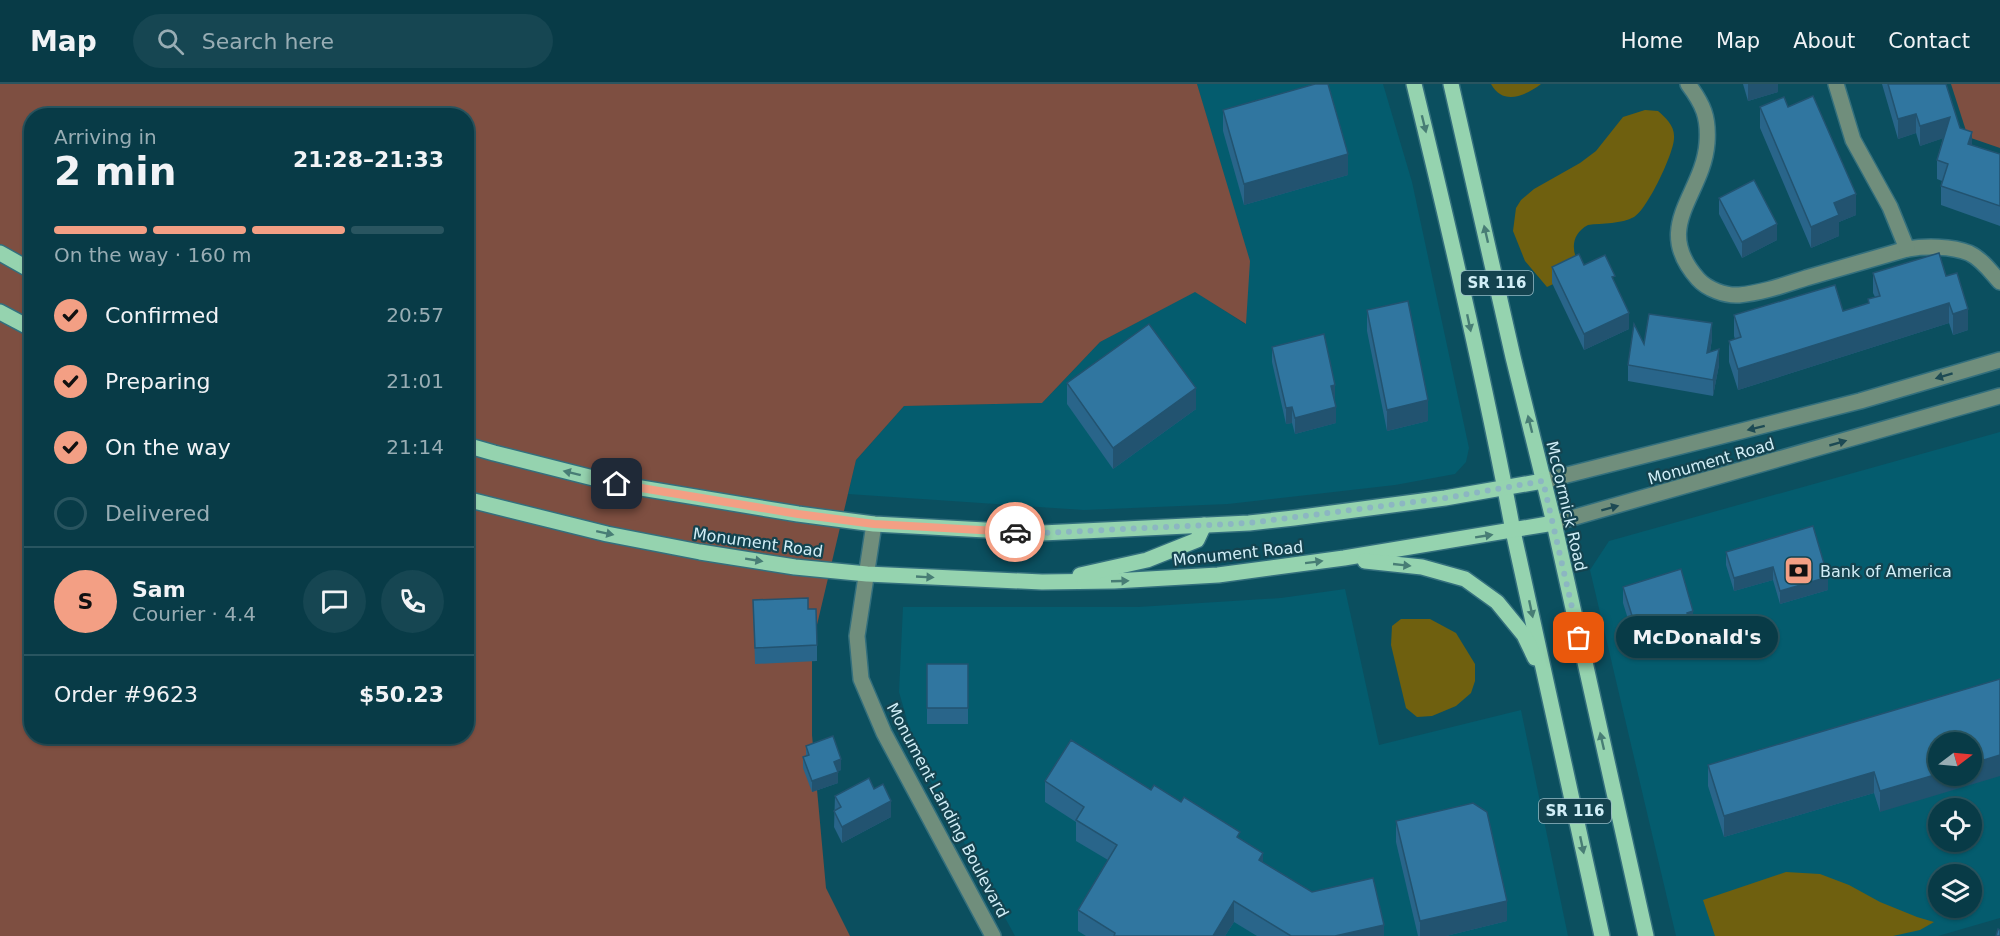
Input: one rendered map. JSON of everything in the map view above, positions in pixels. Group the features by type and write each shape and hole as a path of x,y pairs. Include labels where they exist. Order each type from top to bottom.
{"main road":[{"name":"SR 116","path":"1414,84 1440,190 1602,936"},
{"path":"1442,84 1453,91"},
{"name":"McCormick Road","path":"1453,91 1554,524 1646,936"},
{"path":"0,254 24,267"},
{"path":"0,312 24,325"},
{"name":"Monument Road","path":"474,447 617,484 798,514 874,524 1042,533 1294,518 1445,498 1543,481"},
{"name":"Monument Road","path":"474,501 607,534 699,552 795,567 867,574 1042,582 1114,581 1218,575 1344,558 1554,524"},
{"path":"1042,582 1147,560 1197,540 1204,525"},
{"path":"1344,558 1422,567 1465,579 1497,602 1524,635 1547,686"}],"street":[{"path":"1688,84 1707,114 1707,142 1700,172 1681,216 1678,228 1679,244 1683,259 1701,283 1721,294 1737,295 1768,290 1917,247 1953,249 1969,253 1988,268 2000,282"},
{"path":"1836,84 1853,140 1890,207 1907,249"},
{"name":"Monument Road","path":"1543,481 1860,401 2000,360"},
{"name":"Monument Road","path":"1554,524 2000,396"},
{"name":"Monument Landing Boulevard","path":"874,524 857,636 861,679 884,733 993,936"}],"shaded area":[{"path":"0,84 1197,84 1250,261 1246,324 1195,292 1100,342 1042,403 904,406 856,460 812,646 812,735 826,888 850,936 0,936"},
{"path":"1197,84 1383,84 1412,182 1469,448 1466,462 1455,474 1395,485 1228,504 1084,510 848,494 856,460 904,406 1042,403 1100,342 1195,291 1245,324 1222,172"},
{"path":"1491,84 1541,84 1521,95 1508,97 1496,91"},
{"path":"1951,84 2000,84 2000,148 1968,137"},
{"path":"1645,110 1658,111 1669,123 1674,134 1670,156 1646,204 1634,217 1629,219 1588,225 1582,229 1575,240 1574,252 1583,270 1547,287 1525,261 1513,231 1516,208 1521,200 1534,189 1580,163 1596,151 1623,117"},
{"path":"2000,432 2000,918 1938,936 1676,936 1590,570 1609,541"},
{"path":"1345,589 1379,745 1521,710 1568,936 1015,936 918,758 899,692 903,607 1138,607 1281,598"},
{"path":"1401,619 1430,619 1456,633 1475,664 1475,681 1471,693 1456,706 1432,716 1417,717 1406,708 1391,645 1392,626"},
{"path":"1786,872 1820,874 1849,885 1880,902 1934,922 1920,930 1893,936 1715,936 1703,900"}],"building":[{"path":"1315,84 1328,84 1348,154 1244,184 1223,110"},
{"path":"1888,84 1946,84 1960,128 1972,132 1968,144 2000,154 2000,206 1941,186 1948,164 1937,160 1950,117 1920,126 1916,114 1898,119"},
{"path":"1813,96 1856,194 1834,203 1839,215 1811,227 1760,107 1784,97 1788,107"},
{"path":"1754,180 1777,224 1742,242 1719,198"},
{"path":"1939,253 1946,276 1957,273 1968,309 1953,314 1949,303 1738,369 1729,341 1741,337 1734,315 1835,285 1843,311 1869,303 1868,299 1880,296 1873,273"},
{"path":"1579,254 1584,265 1605,255 1615,276 1612,277 1629,313 1584,334 1552,267"},
{"path":"1408,301 1428,400 1387,410 1367,310"},
{"path":"1649,314 1712,323 1707,353 1719,349 1713,380 1628,365 1634,324 1644,344"},
{"path":"1149,324 1196,388 1113,448 1067,383"},
{"path":"1324,334 1335,385 1331,386 1336,407 1295,418 1292,407 1286,408 1272,347"},
{"path":"1813,526 1828,577 1780,591 1773,567 1734,578 1726,552"},
{"path":"1681,569 1693,611 1687,613 1689,619 1651,630 1646,617 1633,619 1623,587"},
{"path":"808,598 808,609 816,609 817,645 755,648 753,600"},
{"path":"927,664 968,664 968,708 927,708"},
{"path":"2000,679 2000,755 1982,761 1982,732 1928,732 1928,777 1880,791 1874,772 1724,816 1708,765"},
{"path":"833,736 841,759 834,762 838,772 812,781 803,757 809,755 806,746"},
{"path":"1071,740 1151,790 1154,785 1181,802 1184,797 1240,832 1237,837 1263,853 1259,860 1312,892 1373,878 1384,925 1335,936 1291,936 1234,901 1213,936 1114,936 1115,933 1078,910 1117,845 1076,820 1084,807 1045,781"},
{"path":"869,778 874,789 883,784 891,801 842,827 834,811 841,807 835,796"},
{"path":"1473,803 1487,812 1507,901 1420,921 1396,821"}],"way so far":[{"path":"1015,532 1042,533 1249,523 1445,498 1543,481 1579,638"}],"place":[{"name":"Bank of America","path":"1799,571"},
{"name":"McDonald's","path":"1579,638"}],"route":[{"path":"617,484 798,514 874,524 1015,532"}]}
